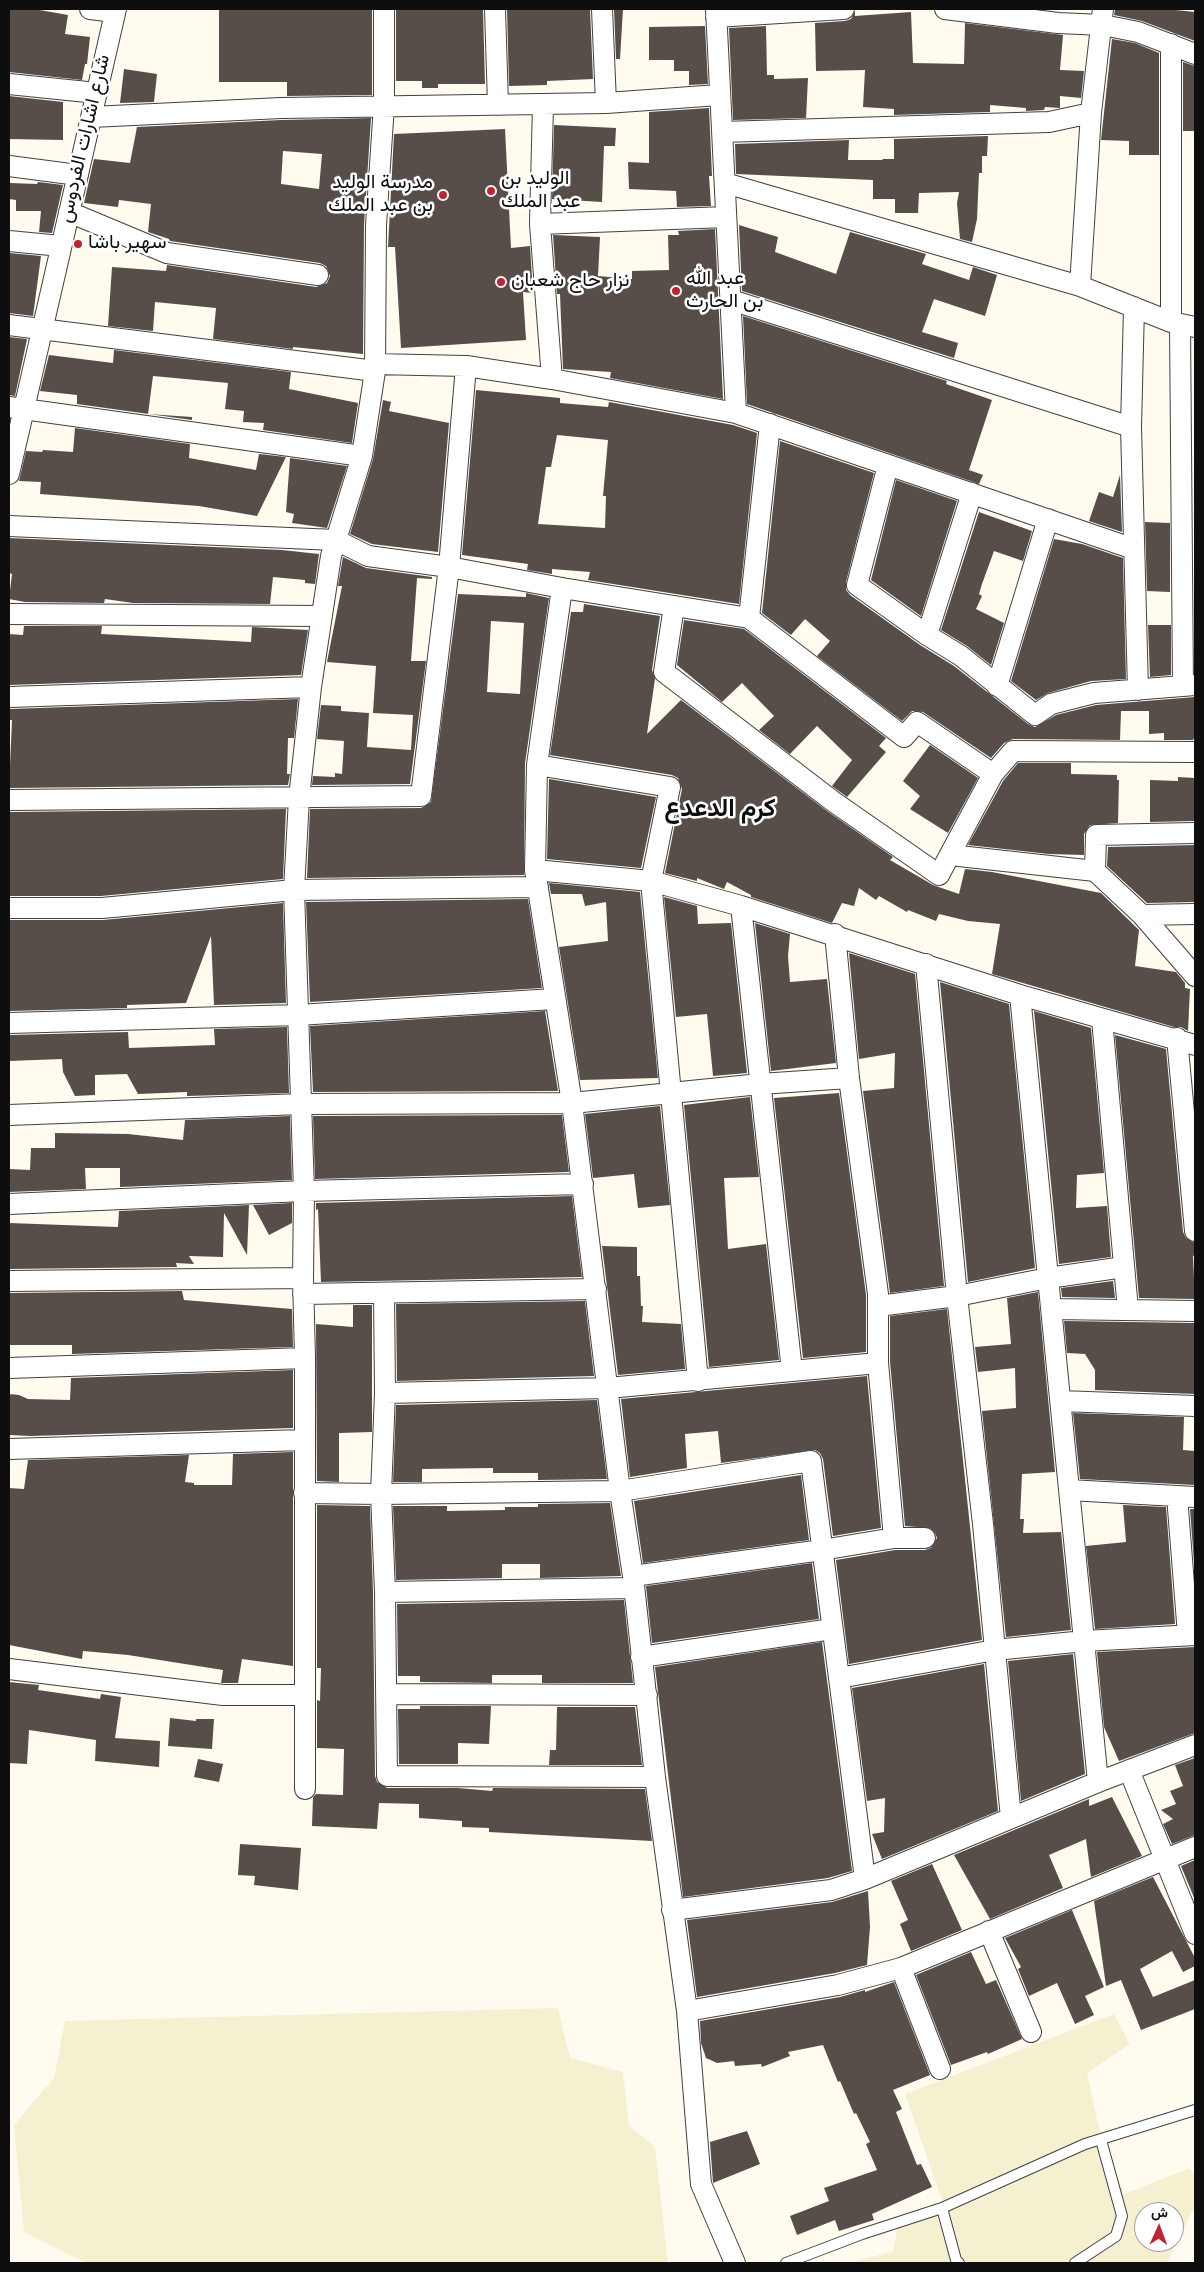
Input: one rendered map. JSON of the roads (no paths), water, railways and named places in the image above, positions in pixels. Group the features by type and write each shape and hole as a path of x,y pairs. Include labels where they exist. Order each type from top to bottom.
{"street":[{"path":"90,9 116,10"},
{"path":"306,1789 304,1191 294,890 299,798 311,687 331,556 362,456 375,367 376,225 384,106 384,9"},
{"path":"495,9 498,105"},
{"path":"602,9 606,103"},
{"path":"736,412 716,13 844,9"},
{"path":"945,9 1058,23 1103,17 1195,54"},
{"name":"شارع اشارات الفردوس","path":"9,474 16,408 43,328 116,10"},
{"path":"1080,286 1091,113 1103,17"},
{"path":"888,465 857,585 960,656 1035,715 1051,704 1094,693 1189,686 1182,324 1171,44"},
{"path":"9,84 97,93"},
{"path":"91,116 281,108 606,103 719,95"},
{"path":"543,105 540,224 552,379"},
{"path":"722,132 1049,122 1091,113"},
{"path":"9,166 78,175"},
{"path":"725,183 1080,286 1182,324"},
{"path":"69,212 168,254 318,275"},
{"path":"540,224 726,217"},
{"path":"9,241 62,246"},
{"path":"730,300 1131,427"},
{"path":"1134,307 1131,427 1138,690"},
{"path":"9,325 375,367 466,366 552,379 736,412 1134,549"},
{"path":"9,800 421,796 449,566 466,366"},
{"path":"16,408 362,456"},
{"path":"749,618 770,424"},
{"path":"927,635 972,493"},
{"path":"997,686 1048,519"},
{"path":"9,526 336,540 368,556 449,566 562,588 749,618 904,737 916,722 993,774"},
{"path":"562,588 537,765 537,879 583,1184 647,1695 654,1777 687,2011 701,2184 736,2263"},
{"path":"674,606 664,672 834,802 939,875 993,774 1014,751 1195,752"},
{"path":"9,614 322,616"},
{"path":"9,697 311,687"},
{"path":"537,765 670,787 651,881 698,1381"},
{"path":"1095,871 1096,835 1195,834"},
{"path":"950,855 1095,871 1142,915 1195,976"},
{"path":"9,908 102,908 294,890 537,879 651,881 835,934 1020,995 1177,1038 1195,1045"},
{"path":"741,906 792,1371"},
{"path":"1142,915 1195,914"},
{"path":"835,934 849,1078 878,1294 878,1363 894,1538"},
{"path":"926,964 957,1296 1011,1818"},
{"path":"1020,995 1098,1782"},
{"path":"9,1023 298,1016 554,999"},
{"path":"1102,1019 1128,1310"},
{"path":"1177,1038 1195,1222"},
{"path":"9,1114 302,1104 572,1103 671,1092 849,1078"},
{"path":"9,1204 304,1191 583,1184"},
{"path":"878,1306 957,1296 1048,1278 1124,1267"},
{"path":"9,1281 303,1286 384,1293 596,1289"},
{"path":"384,1293 385,1393 381,1494 385,1592 387,1776 654,1777"},
{"path":"1052,1308 1195,1310"},
{"path":"9,1368 305,1358"},
{"path":"385,1393 608,1388 878,1363"},
{"path":"1061,1401 1195,1406"},
{"path":"9,1449 304,1440"},
{"path":"304,1493 620,1491 811,1461 865,1880"},
{"path":"839,1678 995,1650 1084,1641 1192,1635 1186,1497 1069,1490"},
{"path":"385,1592 633,1582 894,1538 925,1538"},
{"path":"641,1657 832,1629"},
{"path":"9,1669 223,1695 305,1695"},
{"path":"387,1694 647,1695"},
{"path":"672,1910 831,1890 865,1880 1098,1782 1195,1745"},
{"path":"1129,1770 1195,1934"},
{"path":"687,2011 838,1986 902,1968 989,1930 1195,1847"},
{"path":"989,1930 1031,2032"},
{"path":"902,1968 940,2070"}],"lane":[{"path":"786,2263 862,2234 942,2208 1085,2144 1195,2110"},
{"path":"1075,2263 1116,2236 1122,2216 1100,2140"},
{"path":"942,2208 956,2260 959,2263"}],"place":[{"name":"الوليد بن عبد الملك","path":"491,191"},
{"name":"مدرسة الوليد بن عبد الملك","path":"443,195"},
{"name":"سهير باشا","path":"78,244"},
{"name":"نزار حاج شعبان","path":"501,282"},
{"name":"عبد الله بن الحارث","path":"676,291"}],"district":[{"name":"كرم الدعدع","path":"720,811"}]}
